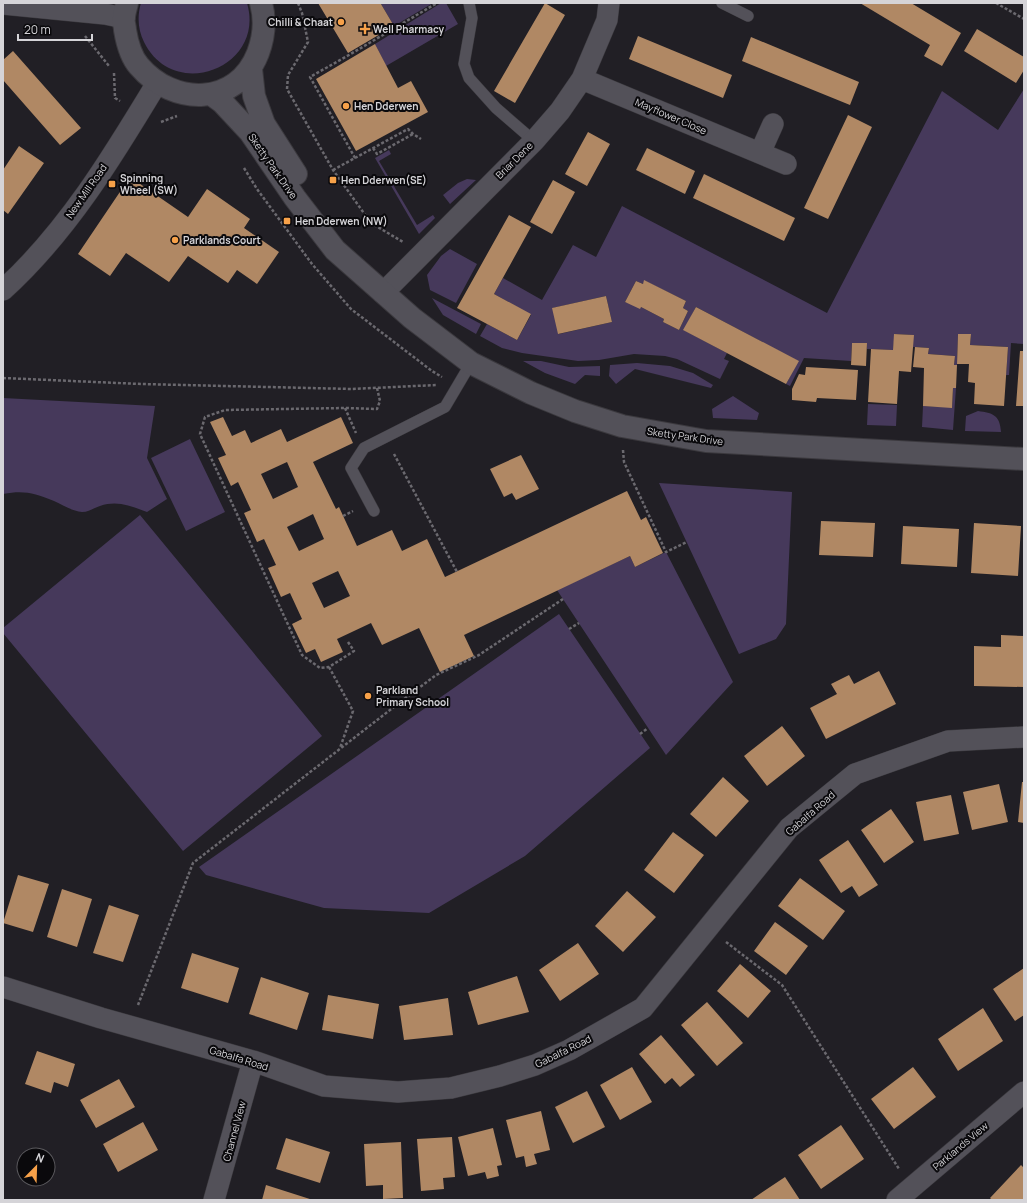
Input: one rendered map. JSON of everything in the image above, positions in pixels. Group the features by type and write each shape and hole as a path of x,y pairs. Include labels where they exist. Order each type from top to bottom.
{"street":[{"path":"3,4 105,14 125,10 127,43 138,66 157,83 174,91 192,95 211,94 229,88 240,80 250,69 261,44 264,28 261,3"},
{"name":"Briar Dene","path":"383,293 534,141 560,111 582,80 607,20 609,3"},
{"name":"Sketty Park Drive","path":"250,69 254,96 264,124 306,190 383,293"},
{"name":"Mayflower Close","path":"582,80 786,164"},
{"name":"New Mill Road","path":"3,290 22,273 70,215 120,143 157,83"},
{"name":"Sketty Park Drive","path":"211,94 222,102 250,132 295,198 336,250 412,318 471,362 531,393 575,412 622,426 706,441 1024,459"},
{"path":"760,153 772,124"},
{"name":"Gabalfa Road","path":"3,987 253,1062 324,1086 398,1092 450,1088 500,1076 535,1065 569,1050 643,1008 789,828 855,774 948,741 1024,737"},
{"name":"Channel View","path":"214,1200 253,1062"},
{"name":"Parklands View","path":"904,1194 1024,1092"}],"lane":[{"path":"469,3 472,18 464,64 469,78 496,108 534,141"},
{"path":"722,3 748,16"},
{"path":"374,511 351,468 364,448 445,407 471,362"}],"path":[{"path":"298,3 302,13 308,42 288,75 287,89 333,170 371,223 422,253"},
{"path":"355,158 310,77 437,3"},
{"path":"996,3 1024,19"},
{"path":"74,11 71,34 85,36 114,72 115,98 138,114 157,123 183,114"},
{"path":"333,170 408,129 421,139"},
{"path":"374,148 377,154 413,134"},
{"path":"241,164 257,190 312,264 351,309 432,371 443,377"},
{"path":"3,378 141,384 352,389 436,385"},
{"path":"348,642 354,651 329,667 320,668 302,655 200,434 205,417 225,410 345,408 377,409 380,401 378,388"},
{"path":"345,408 364,448"},
{"path":"622,426 624,462 666,552 687,542"},
{"path":"385,438 457,572"},
{"path":"130,1026 193,863 436,675 479,655 563,599"},
{"path":"569,629 579,623"},
{"path":"329,667 353,711 340,749"},
{"path":"640,734 648,728"},
{"path":"708,928 782,985 904,1194"}],"shaded area":[{"path":"141,3 247,3 249,26 243,45 231,60 214,69 195,73 175,71 158,60 144,42 140,33 139,23"},
{"path":"433,3 394,26 381,4"},
{"path":"441,3 446,3 458,24 386,66 375,44"},
{"path":"1024,89 1024,344 1011,343 1009,375 1006,375 1008,347 970,345 971,334 958,334 957,365 954,365 955,356 928,354 929,348 913,347 913,335 895,334 893,350 867,349 867,343 852,343 851,361 804,358 790,386 786,384 798,361 696,307 684,330 727,353 724,359 729,361 720,379 677,359 665,356 634,354 599,360 578,361 522,353 502,348 480,336 487,324 517,340 531,315 494,294 503,278 542,300 573,245 596,257 622,206 827,313 942,91 998,130","holes":["636,281 643,284 645,281 686,301 683,308 688,311 679,330 663,322 664,319 641,307 625,302","606,296 612,322 559,334 553,308"]},
{"path":"389,150 391,154 379,161 417,225 433,215 435,218 419,234 375,158"},
{"path":"467,179 476,180 450,204 443,195 458,183"},
{"path":"450,249 477,264 456,303 430,290 427,275 441,256"},
{"path":"432,298 481,324 476,334 443,315"},
{"path":"523,361 541,361 569,367 600,366 600,376 585,375 575,384 545,373"},
{"path":"637,363 670,366 693,373 713,385 711,388 635,369 616,384 609,376 610,365"},
{"path":"953,388 956,388 953,430 922,427 923,406 952,407"},
{"path":"733,396 759,413 757,420 713,418 712,409"},
{"path":"3,398 155,406 147,458 167,499 147,512 130,506 106,504 82,512 35,494 17,492 3,494"},
{"path":"868,404 897,405 896,426 867,425"},
{"path":"978,411 995,416 999,422 1001,432 965,431 966,416"},
{"path":"190,439 225,512 186,531 151,458"},
{"path":"659,483 792,492 786,624 776,639 739,654"},
{"path":"140,515 322,736 183,851 3,633 3,628"},
{"path":"666,552 733,682 666,755 557,590 630,556 635,567"},
{"path":"559,614 650,748 525,856 429,913 324,908 206,875 199,867"}],"building":[{"path":"318,3 384,3 381,4 394,26 348,53"},
{"path":"545,3 565,15 515,103 494,91"},
{"path":"860,3 911,3 961,33 942,66 924,56 930,45"},
{"path":"977,29 1024,57 1024,70 1016,83 964,51"},
{"path":"638,36 732,75 723,98 629,59"},
{"path":"751,37 859,82 850,105 742,61"},
{"path":"375,44 398,88 411,81 428,112 356,151 316,79"},
{"path":"13,51 81,128 60,145 3,80 3,60"},
{"path":"848,115 872,127 828,219 804,208"},
{"path":"588,132 610,144 587,186 565,174"},
{"path":"19,146 44,163 8,214 3,210 3,170"},
{"path":"647,148 695,171 685,194 636,170"},
{"path":"704,174 795,218 784,241 693,198"},
{"name":"Parklands Court","path":"130,177 188,217 207,189 250,219 244,228 279,252 257,284 237,270 228,283 188,256 169,282 126,253 110,276 78,254"},
{"path":"553,180 575,192 552,234 530,222"},
{"path":"509,215 531,227 494,294 531,314 517,340 457,308"},
{"path":"644,280 686,301 683,308 688,311 679,330 663,322 664,319 641,307 640,309 625,302 636,281 643,284"},
{"path":"606,296 612,322 558,334 552,308"},
{"path":"696,307 799,361 786,384 683,330"},
{"path":"894,334 914,335 911,372 899,371 897,404 868,402 871,349 893,350"},
{"path":"958,334 971,334 970,345 1008,347 1004,406 974,404 975,383 968,382 969,364 957,364"},
{"path":"852,343 867,343 866,366 851,365"},
{"path":"915,347 929,348 928,354 955,356 954,365 957,365 956,388 953,388 952,408 923,406 924,368 913,367"},
{"path":"1020,351 1024,351 1024,406 1016,406"},
{"path":"806,367 858,370 856,400 817,398 816,402 792,400 792,389 799,374 805,375"},
{"path":"223,417 232,436 245,430 251,443 281,429 287,442 341,417 353,443 313,462 336,509 339,507 357,546 392,530 402,551 427,539 445,577 627,491 641,520 646,517 663,553 635,567 630,556 464,635 474,656 440,672 419,628 382,645 371,623 337,639 343,652 321,662 315,649 306,653 292,624 302,619 290,593 281,597 268,568 276,565 264,539 257,542 244,513 251,510 238,482 231,486 218,458 226,455 210,422","holes":["287,462 298,487 273,499 261,474","313,514 324,539 299,551 287,527","338,571 350,596 324,608 312,583"]},
{"path":"521,455 539,489 516,500 512,493 504,497 490,469"},
{"path":"821,521 875,523 873,557 819,555"},
{"path":"974,523 1021,526 1018,576 971,573"},
{"path":"903,526 959,529 957,567 901,564"},
{"path":"1001,635 1024,636 1024,687 974,686 974,646 1001,647"},
{"path":"879,671 896,704 826,739 810,708 837,694 831,684 849,675 854,684"},
{"path":"782,726 805,756 767,786 744,756"},
{"path":"723,777 749,801 716,837 690,814"},
{"path":"1022,782 1024,782 1024,823 1018,822"},
{"path":"999,784 1008,822 972,830 963,792"},
{"path":"951,795 959,834 924,841 916,802"},
{"path":"891,809 914,842 884,863 861,830"},
{"path":"673,832 704,855 674,893 644,870"},
{"path":"848,840 878,885 859,897 852,886 841,893 819,860"},
{"path":"18,875 49,884 33,932 3,923"},
{"path":"800,878 845,911 823,940 778,906"},
{"path":"62,889 92,899 77,947 47,937"},
{"path":"627,891 656,917 623,952 595,926"},
{"path":"109,905 139,915 123,962 93,953"},
{"path":"775,922 808,946 786,975 754,951"},
{"path":"578,943 599,974 560,1001 539,970"},
{"path":"192,953 239,968 228,1003 181,988"},
{"path":"740,964 771,991 748,1018 717,991"},
{"path":"1024,968 1024,1015 1015,1021 993,989"},
{"path":"517,976 529,1012 478,1025 468,992"},
{"path":"261,977 309,993 297,1030 249,1014"},
{"path":"328,995 379,1004 373,1039 322,1030"},
{"path":"448,998 453,1035 404,1040 399,1006"},
{"path":"707,1002 743,1043 717,1066 681,1025"},
{"path":"983,1008 1003,1041 958,1071 938,1039"},
{"path":"661,1035 695,1075 680,1087 672,1078 665,1084 639,1054"},
{"path":"37,1051 75,1064 68,1087 54,1082 51,1093 25,1084"},
{"path":"632,1067 652,1102 620,1120 600,1085"},
{"path":"913,1067 936,1097 894,1129 871,1099"},
{"path":"119,1079 135,1107 96,1128 80,1100"},
{"path":"587,1091 605,1127 573,1143 555,1107"},
{"path":"541,1111 550,1150 534,1154 537,1164 526,1167 524,1156 516,1158 506,1120"},
{"path":"143,1122 158,1150 118,1172 103,1144"},
{"path":"841,1125 864,1159 821,1189 798,1155"},
{"path":"493,1128 502,1165 497,1166 499,1176 487,1179 485,1172 468,1176 458,1137"},
{"path":"452,1137 455,1177 443,1178 444,1189 421,1191 417,1139"},
{"path":"286,1138 330,1152 320,1183 276,1169"},
{"path":"401,1142 403,1198 383,1199 383,1185 366,1186 364,1144"},
{"path":"1021,1165 1024,1168 1024,1200 992,1200 990,1198"},
{"path":"785,1177 800,1200 751,1200 764,1191"},
{"path":"266,1185 313,1200 262,1200"}],"place":[{"name":"Chilli & Chaat","path":"341,22"},
{"name":"Well Pharmacy","path":"365,29"},
{"name":"Hen Dderwen","path":"346,106"},
{"name":"Hen Dderwen(SE)","path":"333,180"},
{"name":"Spinning Wheel (SW)","path":"112,184"},
{"name":"Hen Dderwen (NW)","path":"287,221"},
{"name":"Parklands Court","path":"175,240"},
{"name":"Parkland Primary School","path":"368,696"}]}
